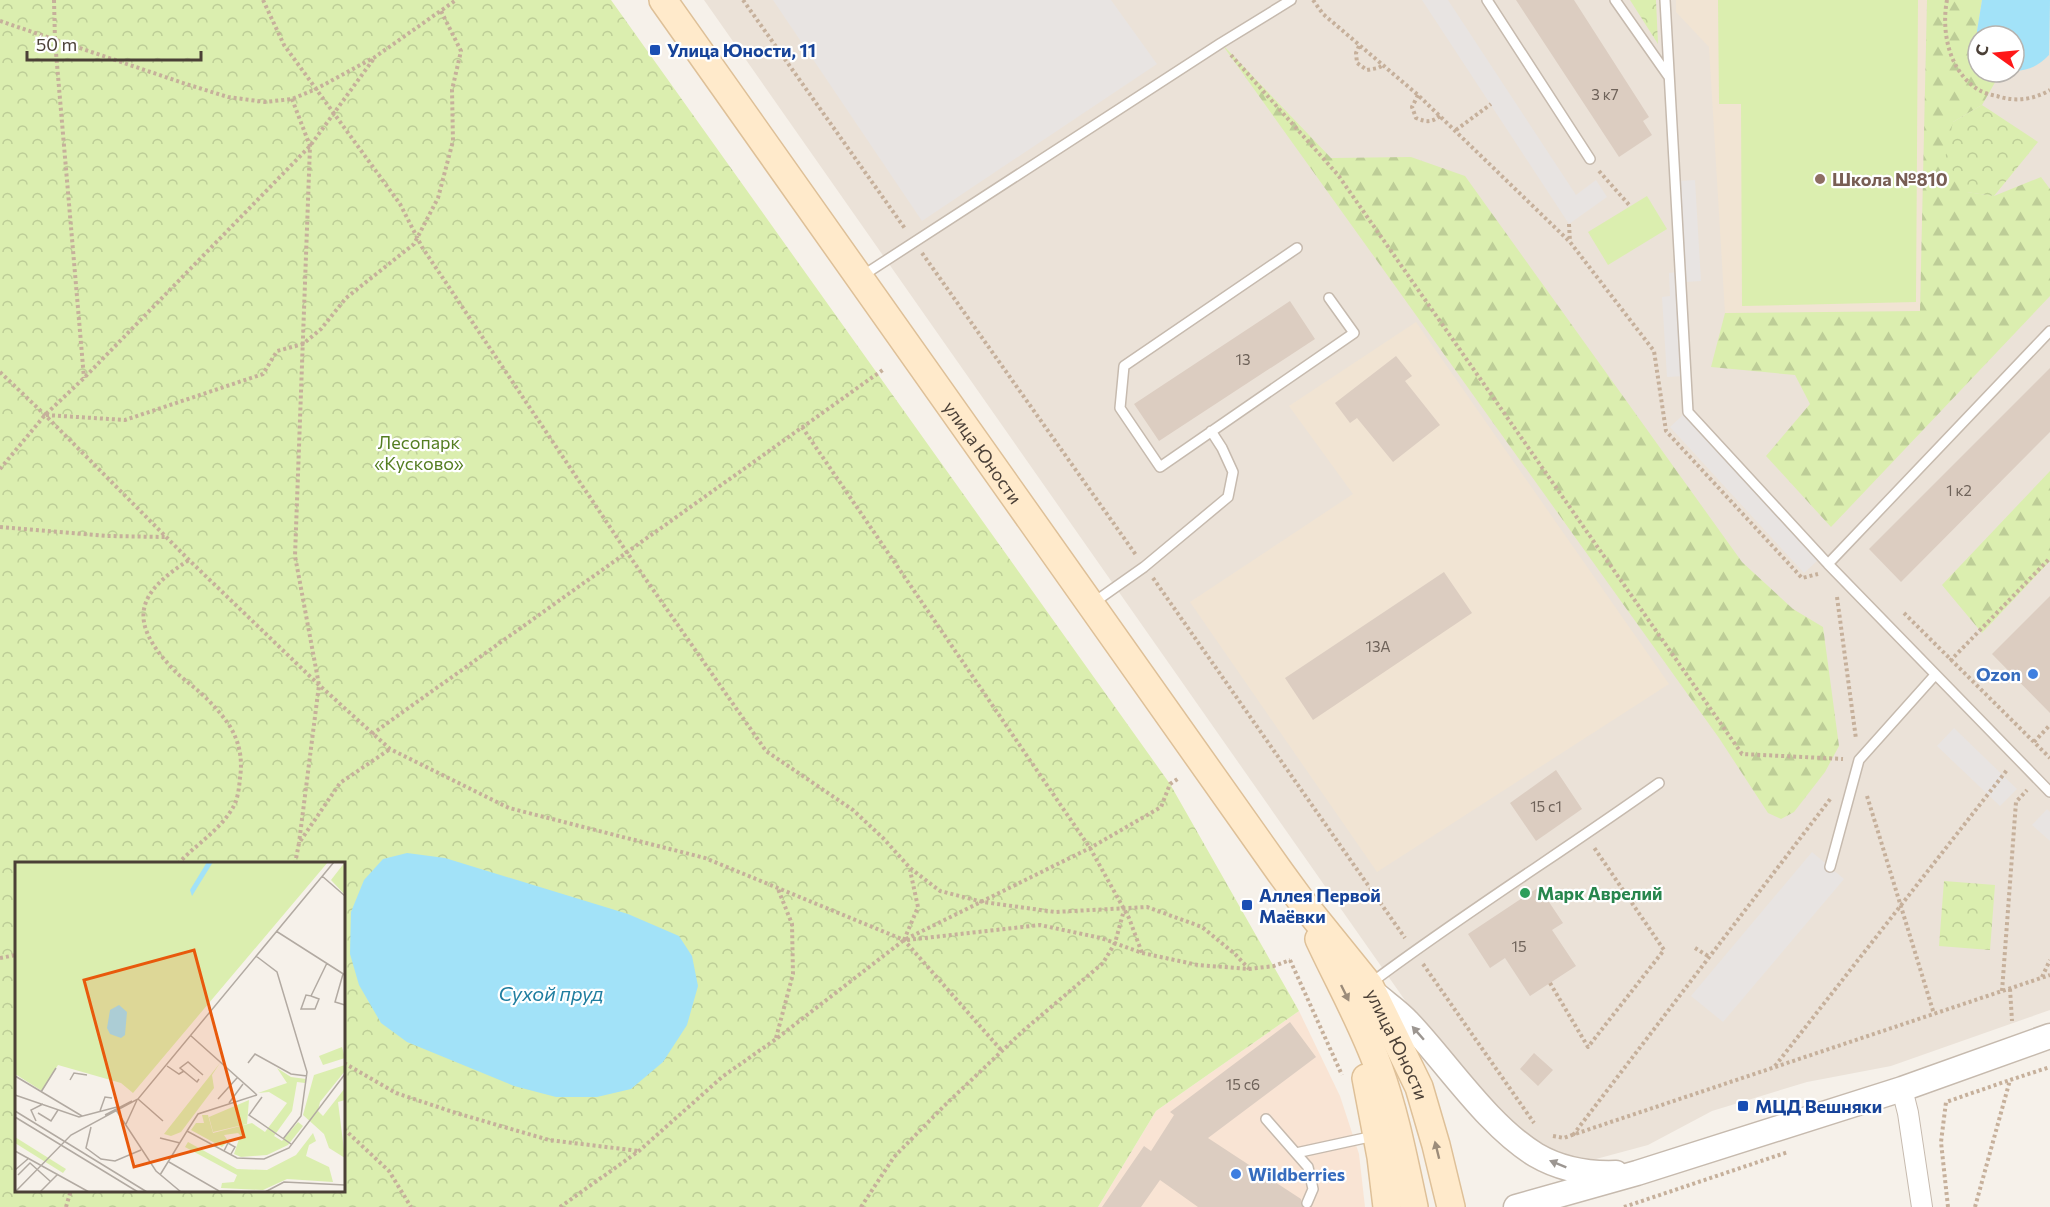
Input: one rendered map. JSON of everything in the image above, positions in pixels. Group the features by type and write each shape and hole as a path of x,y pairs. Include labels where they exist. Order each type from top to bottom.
{"main road":[{"name":"улица Юности","path":"663,0 1302,902 1371,988 1419,1087 1451,1207"},
{"name":"улица Юности","path":"1302,902 1363,1028 1379,1070 1397,1133 1414,1207"},
{"path":"1363,1028 1367,1086 1387,1207"}],"street":[{"path":"1371,988 1407,1020 1502,1128 1536,1155 1566,1168 1599,1174 1637,1173"},
{"path":"1516,1207 1552,1201 1902,1089 2050,1036"},
{"path":"1902,1089 1908,1113 1922,1207"}],"lane":[{"path":"860,278 914,241 1291,0"},
{"path":"1487,0 1590,159"},
{"path":"1615,0 1669,77"},
{"path":"1665,0 1688,412 1831,567 2050,792"},
{"path":"1297,248 1124,366 1120,408 1160,466 1354,333 1329,298"},
{"path":"1831,567 2050,331"},
{"path":"1092,605 1144,567 1228,497 1233,472 1211,431"},
{"path":"1830,867 1858,760 1935,675"},
{"path":"1371,988 1414,951 1585,836 1659,783"},
{"path":"1266,1119 1308,1167 1313,1189 1307,1203"},
{"path":"1296,1153 1377,1136"}],"path":[{"path":"54,0 55,41 84,378"},
{"path":"263,0 284,45 400,204 417,237 626,551 766,751 853,810 910,868 940,891 983,902 1055,912 1147,907 1202,927 1235,954 1249,969"},
{"path":"0,21 228,97 265,102 292,99 316,89 375,57 456,0"},
{"path":"743,0 1534,1124"},
{"path":"1313,0 1323,14 1456,130 1570,242 1654,351 1666,431 1802,578 1831,567 1858,760 1868,800 1934,1014"},
{"path":"1947,0 1944,18 1948,48 1963,77 1980,91 2010,100 2039,97 2050,90"},
{"path":"45,415 125,420 263,374 277,351 303,344 321,329 346,298 414,244 438,198 453,141 452,90 461,51 441,10"},
{"path":"1221,43 1338,175 1742,754 1858,760"},
{"path":"1359,46 1356,53 1357,63 1366,70 1384,65"},
{"path":"0,469 45,415 84,378 310,146 375,57"},
{"path":"1418,95 1413,107 1416,118 1427,122 1440,116"},
{"path":"292,99 310,146 295,556 319,685 295,862"},
{"path":"1456,130 1491,104"},
{"path":"1590,159 1630,206"},
{"path":"1569,224 1570,242"},
{"path":"372,734 884,369"},
{"path":"0,372 189,560 319,685 390,749 509,808 705,858 904,940 1002,1051"},
{"path":"802,427 1090,848 1124,910 1142,953"},
{"path":"0,457 9,459"},
{"path":"0,527 107,536 166,537"},
{"path":"1935,675 2050,558"},
{"path":"180,862 218,827 233,808 242,764 237,740 226,722 198,690 173,669 158,651 145,629 146,597 156,585 189,560"},
{"path":"1904,613 2050,758"},
{"path":"2034,742 2050,725"},
{"path":"299,843 340,783 390,749"},
{"path":"1774,1067 2016,758"},
{"path":"560,1207 639,1151 722,1077 776,1039 904,940 1090,848 1161,807 1170,784 1179,778"},
{"path":"2002,991 2016,802 2037,780"},
{"path":"1572,1135 1832,796"},
{"path":"1550,983 1588,1047 1664,950 1585,836"},
{"path":"904,940 918,907 910,868"},
{"path":"776,1039 793,974 792,924 777,888"},
{"path":"861,1207 894,1157 1002,1051 1103,963 1115,943 1124,910"},
{"path":"904,940 1040,925 1115,943 1142,953 1198,965 1249,969 1274,966 1290,960"},
{"path":"1695,948 1708,956"},
{"path":"0,958 15,956"},
{"path":"2042,978 2050,960"},
{"path":"1552,1136 1564,1138 2050,975"},
{"path":"2010,989 2012,1021"},
{"path":"345,1064 396,1093 466,1116 549,1140 639,1151"},
{"path":"1948,1207 1941,1142 1946,1102 2050,1067"},
{"path":"1975,1207 2010,1080"},
{"path":"345,1130 389,1172 411,1207"},
{"path":"1623,1207 1792,1151"},
{"path":"66,1207 71,1192"}],"shaded area":[{"path":"704,0 2050,0 2050,1010 1891,1066 1807,1082 1712,1111 1648,1145 1596,1159 1572,1159 1552,1152 1530,1139 1509,1121 1409,1006"},
{"path":"773,0 1111,0 1157,64 922,221"},
{"path":"1422,0 1448,0 1576,195 1596,180 1607,197 1569,224"},
{"name":"Школа №810","path":"1676,0 1927,0 1920,311 1725,313 1709,47 1676,12"},
{"path":"1695,180 1701,281 1685,282 1679,181"},
{"path":"1677,272 1684,376 1667,377 1662,297 1670,296 1669,273"},
{"path":"1416,322 1669,684 1377,872 1190,602 1353,494 1289,406"},
{"path":"1684,414 1818,560 1804,573 1670,427"},
{"path":"1954,728 2017,789 2000,806 1937,746"},
{"path":"2047,809 2050,812 2050,841 2032,825"},
{"path":"1812,852 1844,879 1723,1022 1691,996"},
{"path":"1299,1011 1340,1096 1359,1154 1365,1207 1098,1207 1156,1111"}],"green space":[{"name":"Лесопарк «Кусково»","path":"0,0 611,0 1170,784 1299,1011 1156,1111 1098,1207 0,1207"},
{"path":"1630,0 1656,0 1658,44"},
{"name":"Школа №810","path":"1718,0 1918,0 1916,302 1742,306 1741,104 1719,104"},
{"path":"1927,0 1982,0 1978,24 1966,24 1966,84 1994,84 1982,105 1953,122 1967,192 1994,196 2041,177 2050,189 2050,296 1831,527 1766,456 1810,404 1795,375 1711,367 1725,313 1920,311"},
{"path":"1221,43 1331,158 1411,157 1465,176 1742,562 1793,609 1823,627 1839,746 1825,772 1794,812 1781,819 1768,813 1719,738"},
{"path":"1982,105 2038,142 1994,196 1966,192 1945,158 1953,122"},
{"path":"1647,196 1667,229 1608,265 1588,232"},
{"path":"2050,471 2050,561 1982,633 1942,585"},
{"path":"1944,881 1995,885 1990,950 1939,946"}],"water":[{"path":"1982,0 2050,0 2049,55 2034,67 2026,70 2026,24 1978,24"},
{"name":"Сухой пруд","path":"407,853 445,858 628,914 679,936 692,956 698,986 687,1025 663,1062 631,1089 597,1097 556,1097 514,1086 407,1042 381,1023 359,985 350,954 351,912 364,880 383,859"}],"building":[{"path":"1516,0 1574,0 1649,117 1643,121 1652,135 1619,157"},
{"path":"1290,301 1315,339 1159,441 1134,404"},
{"path":"1396,356 1412,376 1405,381 1440,425 1393,462 1357,418 1350,423 1335,403"},
{"path":"2050,368 2050,432 1901,582 1869,549"},
{"path":"1444,572 1472,613 1313,720 1285,678"},
{"path":"2050,596 2050,713 1992,654"},
{"path":"1556,770 1582,809 1536,841 1510,803"},
{"path":"1539,887 1563,923 1552,930 1576,966 1530,996 1505,958 1490,968 1468,934"},
{"path":"1290,1022 1316,1057 1208,1138 1301,1199 1302,1207 1198,1207 1160,1180 1141,1207 1102,1207 1144,1146 1151,1151 1174,1115 1170,1112"},
{"path":"1534,1053 1553,1070 1538,1086 1520,1069"}],"place":[{"name":"Улица Юности, 11","path":"655,50"},
{"name":"Школа №810","path":"1820,179"},
{"name":"Ozon","path":"2033,674"},
{"name":"Марк Аврелий","path":"1525,893"},
{"name":"Аллея Первой Маёвки","path":"1247,905"},
{"name":"МЦД Вешняки","path":"1743,1106"},
{"name":"Wildberries","path":"1236,1174"}]}
